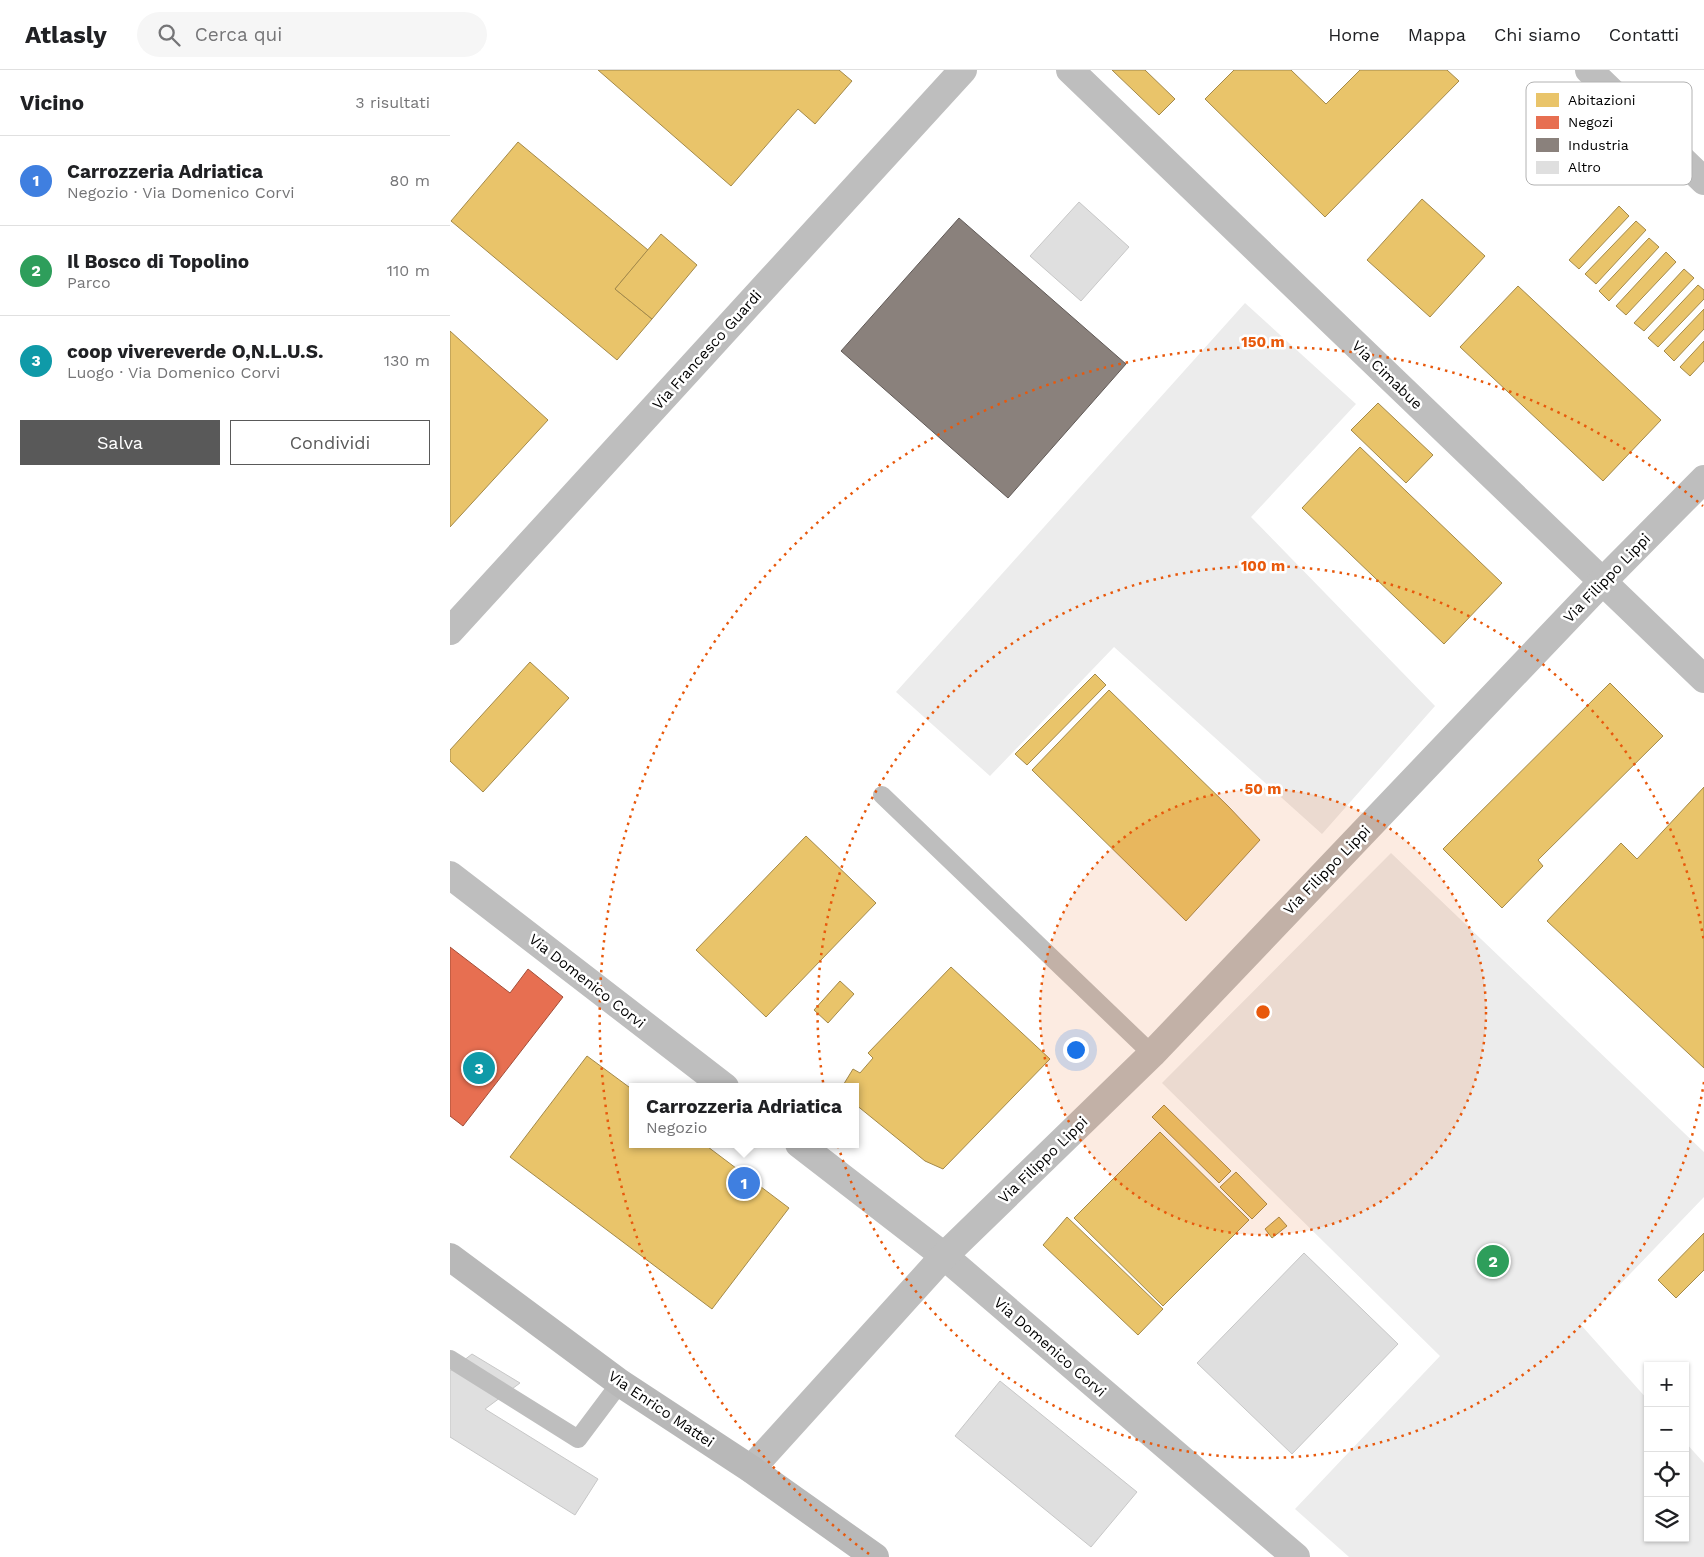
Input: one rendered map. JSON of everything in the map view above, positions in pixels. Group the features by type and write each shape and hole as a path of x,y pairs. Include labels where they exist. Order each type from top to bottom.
{"street":[{"name":"Via Francesco Guardi","path":"450,631 963,70"},
{"name":"Via Cimabue","path":"1070,70 1704,680"},
{"path":"1590,70 1602,82"},
{"path":"1692,169 1704,181"},
{"name":"Via Filippo Lippi","path":"751,1469 944,1256 1152,1054 1603,582 1704,479"},
{"name":"Via Domenico Corvi","path":"450,875 720,1083"},
{"name":"Via Domenico Corvi","path":"804,1148 944,1256 1296,1557"},
{"name":"Via Enrico Mattei","path":"452,1263 620,1383 751,1469 875,1557"}],"lane":[{"path":"882,795 1152,1054"},
{"path":"450,1359 578,1439 620,1383"}],"shaded area":[{"path":"1245,303 1356,404 1251,517 1435,706 1322,834 1114,647 990,776 896,692"},
{"path":"1391,853 1704,1152 1704,1197 1581,1325 1644,1396 1644,1542 1689,1542 1689,1446 1704,1463 1704,1557 1349,1557 1295,1509 1440,1356 1162,1083"}],"building: Abitazioni":[{"path":"598,70 839,70 852,81 815,124 798,109 731,186"},
{"path":"1112,70 1145,70 1175,99 1159,115"},
{"path":"1234,70 1291,70 1326,104 1360,70 1447,70 1459,81 1325,217 1205,99"},
{"path":"518,142 648,250 615,289 652,319 617,360 451,221"},
{"path":"1422,199 1485,256 1430,317 1367,260"},
{"path":"1619,206 1629,216 1579,269 1569,260"},
{"path":"1636,221 1646,230 1596,284 1585,274"},
{"path":"661,234 697,265 652,319 615,289"},
{"path":"1649,238 1659,247 1609,301 1599,291"},
{"path":"1666,252 1676,262 1626,315 1616,306"},
{"path":"1684,269 1694,278 1644,331 1634,323"},
{"path":"1698,285 1704,290 1704,299 1658,347 1648,338"},
{"path":"1518,286 1661,420 1603,481 1460,347"},
{"path":"1704,309 1704,329 1674,361 1664,351"},
{"path":"450,331 548,420 450,527"},
{"path":"1704,341 1704,361 1690,376 1680,367"},
{"path":"1378,403 1433,455 1406,483 1351,430"},
{"path":"1360,447 1502,583 1444,644 1302,508"},
{"path":"530,662 569,698 483,792 450,761 450,750"},
{"path":"1095,674 1106,685 1027,765 1015,754"},
{"path":"1610,683 1663,736 1538,860 1543,866 1502,908 1443,849"},
{"path":"1109,690 1229,807 1260,840 1186,921 1032,770"},
{"path":"1704,787 1704,1068 1547,921 1621,843 1637,859"},
{"path":"806,836 876,903 766,1017 696,950"},
{"path":"951,967 1050,1059 943,1169 925,1161 859,1107 859,1083 844,1083 853,1069 860,1073 873,1058 868,1053"},
{"path":"840,981 854,994 828,1023 814,1010"},
{"path":"587,1056 629,1087 629,1148 709,1148 789,1208 712,1309 510,1157"},
{"path":"1164,1105 1231,1171 1219,1183 1152,1117"},
{"path":"1160,1132 1249,1220 1163,1306 1074,1218"},
{"path":"1236,1172 1267,1204 1252,1219 1220,1187"},
{"path":"1067,1217 1163,1309 1138,1335 1043,1245"},
{"path":"1279,1217 1287,1226 1272,1238 1265,1229"},
{"path":"1704,1233 1704,1270 1676,1298 1658,1280"}],"building: Negozi":[{"path":"450,947 510,993 528,969 563,997 463,1126 450,1116"}],"building: Industria":[{"path":"959,218 1126,364 1008,498 841,351"}],"building: Altro":[{"path":"1079,202 1129,247 1081,301 1030,256"},
{"path":"1304,1253 1398,1344 1292,1454 1197,1363"},
{"path":"472,1354 520,1383 485,1409 598,1479 575,1515 450,1437 450,1371"},
{"path":"1000,1381 1137,1492 1091,1547 955,1436"}],"place":[{"name":"coop vivereverde O,N.L.U.S.","path":"479,1068"},
{"name":"Carrozzeria Adriatica","path":"744,1183"},
{"name":"Il Bosco di Topolino","path":"1493,1261"}]}
